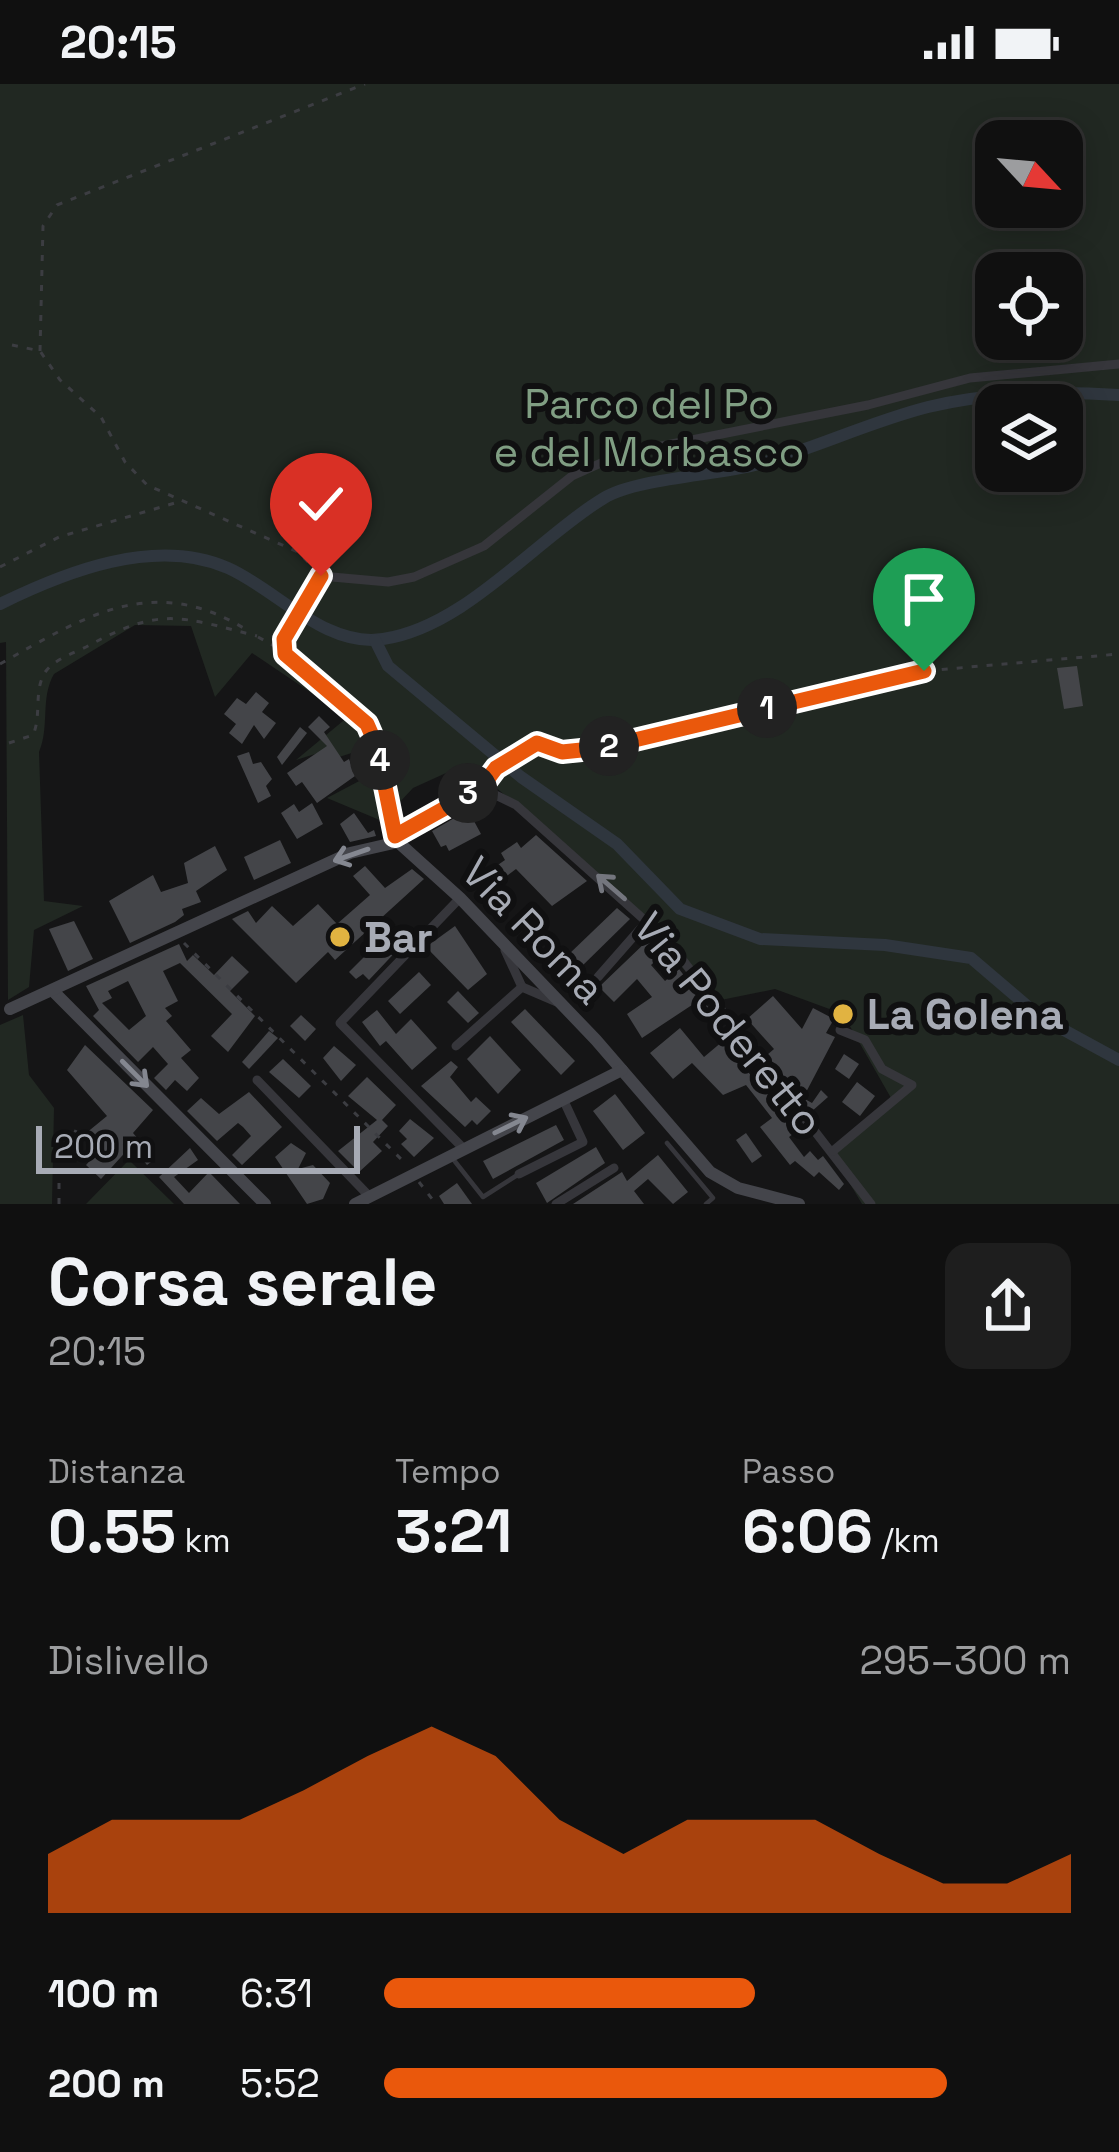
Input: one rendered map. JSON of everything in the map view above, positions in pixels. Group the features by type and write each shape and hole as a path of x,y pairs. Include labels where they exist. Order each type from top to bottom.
{"street":[{"path":"396,839 377,747 367,724 286,658 290,628 317,580 414,578 484,546 572,476 621,454 868,405 970,378 1119,364"},
{"path":"10,1009 350,853 396,839 481,788"},
{"name":"Via Poderetto","path":"481,788 516,805 648,920 871,1204"},
{"name":"Via Roma","path":"396,839 562,1004 710,1172 738,1188 800,1204"},
{"path":"456,1152 340,1023 460,898"},
{"path":"598,976 648,920"},
{"path":"500,940 522,987 562,1004"},
{"path":"456,1046 522,987"},
{"path":"53,991 265,1204"},
{"path":"833,1151 912,1084 882,1069 866,1040 840,1030"},
{"path":"355,1204 622,1070"},
{"path":"257,1080 372,1199"},
{"path":"519,1174 583,1142 562,1099"},
{"path":"556,1204 614,1168"}],"lane":[{"path":"668,1142 713,1198 706,1204"},
{"path":"456,1152 483,1196 519,1174"}],"path":[{"path":"317,580 298,552 147,485 125,462 101,417 60,380 40,351 43,226 57,205 364,84"},
{"path":"12,345 40,351"},
{"path":"0,567 59,537 177,502"},
{"path":"0,664 134,600 202,607 284,647"},
{"path":"9,743 33,735 40,686 50,666 128,624 156,616 190,619 257,636"},
{"path":"481,788 496,768 537,743 562,752 601,748 924,671 1119,654"},
{"path":"186,932 189,939 184,943 413,1174 436,1204"},
{"path":"58,1204 59,1168 76,1130"}],"green space":[{"name":"Parco del Po e del Morbasco","path":"0,84 1119,84 1119,1204 862,1204 830,1150 891,1098 843,1014 775,989 711,1002 628,903 468,763 413,788 382,821 327,798 380,770 374,746 339,757 334,748 296,760 355,711 335,697 316,696 252,653 215,697 191,626 135,625 54,674 39,752 44,901 83,906 34,930 29,987 8,1000 6,642 0,643"},
{"path":"23,1015 29,1075 54,1108 52,1204 0,1204 0,1025"},
{"path":"129,1160 174,1204 86,1204"}],"building":[{"path":"1077,666 1083,706 1064,709 1057,668"},
{"path":"256,692 269,703 262,712 276,723 264,739 254,725 242,744 229,733 236,724 224,714 237,698 246,704"},
{"path":"319,716 330,727 324,732 344,762 349,759 355,776 317,803 302,782 296,786 287,773 327,746 308,727"},
{"path":"300,727 307,733 282,765 277,757"},
{"path":"249,752 253,764 261,762 272,779 266,786 271,796 258,803 237,756"},
{"path":"312,803 323,824 297,839 281,813 294,804 299,812"},
{"path":"468,810 481,834 449,851 446,845 441,847 432,831"},
{"path":"354,813 368,833 374,830 376,836 350,842 340,824"},
{"path":"536,835 587,881 552,906 516,869 500,881 492,869 505,860 501,853 517,842 521,848"},
{"path":"280,840 291,863 254,880 244,857"},
{"path":"215,846 227,870 196,891 201,902 182,909 184,915 175,922 130,943 109,901 153,875 161,892 188,883 184,863"},
{"path":"365,866 385,888 412,869 424,879 335,960 328,952 296,983 232,919 248,911 256,923 272,906 293,926 318,904 337,924 370,895 353,876"},
{"path":"617,908 630,919 580,968 567,956"},
{"path":"74,921 93,959 68,971 49,929"},
{"path":"455,926 487,974 468,990 426,947"},
{"path":"391,930 404,943 369,980 363,974 356,979 349,972"},
{"path":"648,940 663,954 651,965 665,981 679,969 712,1012 701,1020 695,1003 642,1038 627,1014 652,997 637,979 614,1002 599,987"},
{"path":"179,944 187,961 193,955 214,975 232,956 249,972 230,991 255,1016 228,1052 211,1036 232,1014 180,963 163,971 178,1001 165,1008 172,1016 166,1021 191,1050 181,1058 199,1078 187,1091 175,1080 166,1090 154,1078 168,1064 153,1047 138,1062 93,1016 99,1010 86,986","holes":["128,981 146,1016 129,1030 102,1003 112,998 108,991"]},
{"path":"419,972 431,985 400,1014 388,1001"},
{"path":"458,991 479,1013 468,1023 447,1002"},
{"path":"773,996 802,1029 813,1008 834,1019 826,1033 835,1037 803,1098 812,1103 821,1090 828,1097 811,1112 767,1055 774,1049 747,1019"},
{"path":"525,1009 575,1061 561,1075 511,1022"},
{"path":"377,1010 396,1034 411,1019 437,1048 412,1070 386,1041 380,1046 362,1022"},
{"path":"301,1015 316,1029 305,1041 290,1026"},
{"path":"680,1028 704,1057 723,1041 761,1088 766,1083 801,1128 789,1137 804,1157 810,1151 818,1160 823,1156 844,1184 839,1190 819,1172 814,1177 795,1161 790,1165 760,1127 772,1118 746,1085 723,1095 692,1063 673,1079 650,1053"},
{"path":"269,1031 278,1038 249,1069 242,1062"},
{"path":"490,1036 521,1070 498,1094 467,1059"},
{"path":"85,1045 153,1110 133,1133 155,1159 147,1165 131,1146 101,1179 86,1165 98,1152 85,1134 107,1116 67,1070"},
{"path":"334,1046 356,1065 341,1081 323,1058"},
{"path":"844,1054 859,1064 849,1079 835,1069"},
{"path":"283,1059 311,1086 299,1098 269,1072"},
{"path":"451,1061 458,1067 450,1077 471,1102 476,1097 491,1111 477,1125 472,1120 465,1127 421,1086"},
{"path":"367,1077 396,1105 382,1120 388,1126 373,1142 382,1151 359,1172 338,1151 377,1120 348,1096"},
{"path":"857,1082 875,1096 860,1116 842,1102"},
{"path":"249,1092 282,1127 242,1165 232,1155 251,1136 243,1127 238,1123 217,1141 187,1111 201,1098 219,1114"},
{"path":"615,1094 645,1133 623,1150 593,1111"},
{"path":"410,1119 434,1138 414,1157 401,1144 407,1139 399,1131"},
{"path":"556,1125 564,1140 493,1179 483,1161"},
{"path":"746,1133 762,1156 752,1163 736,1140"},
{"path":"291,1143 306,1153 298,1169 313,1165 330,1183 323,1199 307,1204 275,1157"},
{"path":"596,1147 605,1163 547,1203 536,1183"},
{"path":"190,1148 198,1160 174,1177 189,1193 209,1172 240,1204 184,1204 159,1177"},
{"path":"658,1155 688,1192 673,1204 648,1179 634,1191 644,1204 573,1204 622,1172 627,1181"},
{"path":"457,1183 472,1204 444,1204 439,1196"}],"waterway":[{"path":"0,604 81,570 141,557 171,556 228,568 341,635 383,639 413,631 471,600 578,516 618,492 755,465 951,402 1023,394 1119,395"},
{"path":"375,640 388,666 521,777 617,844 680,909 760,939 885,945 971,958 1040,1017 1119,1060"}],"place":[{"name":"Bar","path":"340,937"},
{"name":"La Golena","path":"843,1014"}],"route":[{"path":"321,576 284,639 286,658 367,724 377,747 395,836 481,788 496,768 537,743 562,752 601,748 924,671"}]}
